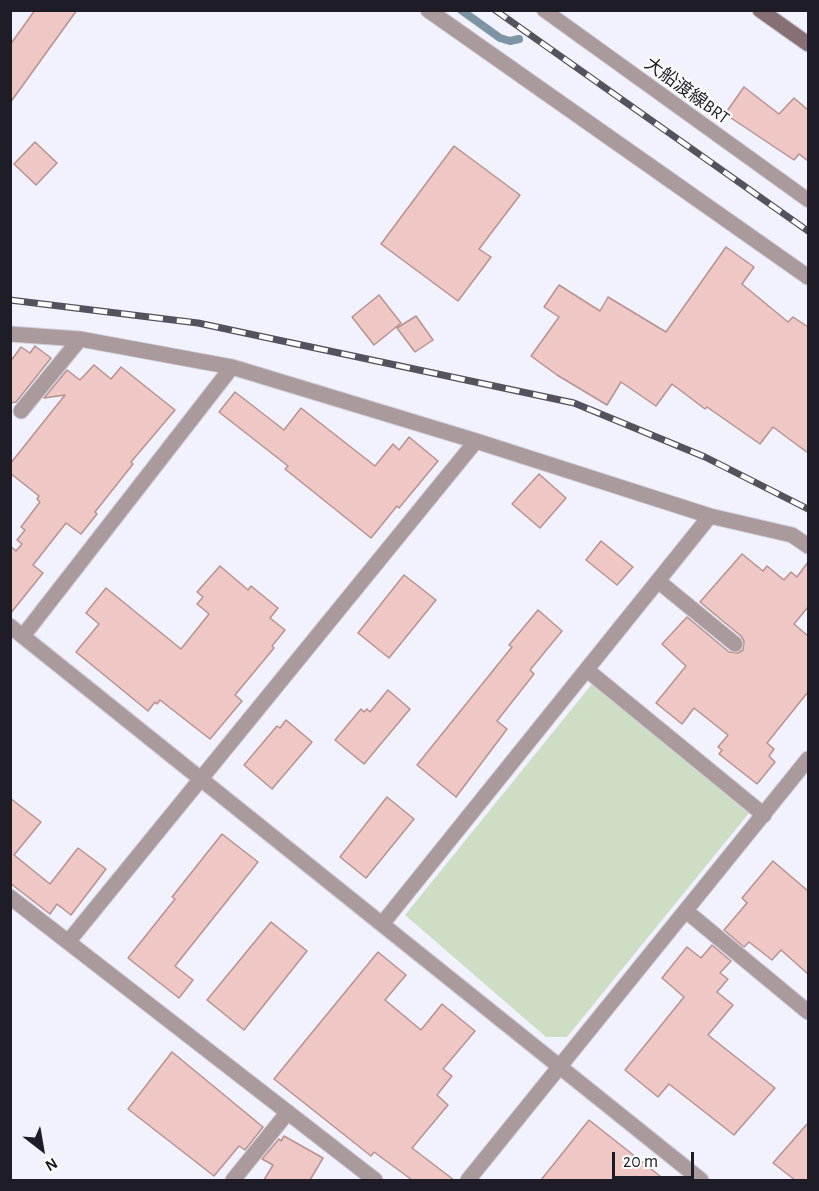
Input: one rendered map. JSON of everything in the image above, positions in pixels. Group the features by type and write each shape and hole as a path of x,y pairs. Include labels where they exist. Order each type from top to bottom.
{"main road":[{"path":"760,10 808,44"}],"street":[{"path":"428,10 808,277"},
{"path":"10,334 80,339 232,368 476,441 710,516 792,535 808,546"},
{"path":"21,411 80,339"},
{"path":"232,368 17,631 701,1180"},
{"path":"68,942 476,441"},
{"path":"382,924 710,516"},
{"path":"658,581 735,644"},
{"path":"587,670 764,815"},
{"path":"468,1180 764,815 805,770"},
{"path":"10,897 375,1180"},
{"path":"686,911 808,1012"},
{"path":"233,1180 288,1113"}],"lane":[{"name":"大船渡線BRT","path":"544,10 808,200"}],"green space":[{"path":"592,684 749,813 567,1037 546,1037 405,915"}],"building":[{"path":"35,10 77,10 10,103 10,45"},
{"path":"744,87 779,114 794,98 808,110 808,161 799,154 794,160 725,114"},
{"path":"35,142 57,163 36,185 14,164"},
{"path":"454,146 520,195 479,249 491,257 458,301 381,244"},
{"path":"726,247 754,267 742,284 788,322 793,317 808,327 808,453 773,427 760,444 707,407 705,409 672,384 656,406 621,382 607,405 557,375 531,356 559,317 544,307 559,285 600,311 608,297 666,332"},
{"path":"379,295 401,323 374,345 352,317"},
{"path":"416,316 433,340 415,352 397,328"},
{"path":"35,346 51,358 16,402 10,403 10,362 21,347 30,353"},
{"path":"94,365 111,379 121,367 175,410 131,462 133,464 95,512 97,514 81,534 66,523 33,565 43,573 10,614 10,546 16,551 22,544 17,540 25,530 21,527 40,502 37,499 39,496 10,473 10,464 65,395 44,398 67,370 80,380"},
{"path":"235,392 284,430 301,408 375,466 393,444 399,450 409,437 438,461 371,538 285,469 288,466 219,412"},
{"path":"539,474 566,498 540,528 512,504"},
{"path":"601,541 633,567 617,585 586,560"},
{"path":"742,554 763,571 767,566 784,580 791,572 797,577 808,562 808,607 794,624 808,636 808,692 767,743 774,749 769,756 775,762 757,784 719,754 722,750 718,747 728,735 694,708 682,724 656,703 686,666 662,644 687,617 729,652 738,653 743,650 744,641 741,636 700,602"},
{"path":"220,566 248,590 251,586 278,608 270,618 285,630 272,646 274,648 235,695 242,701 210,739 160,700 157,704 155,702 148,711 76,652 99,624 86,613 106,588 181,649 209,614 197,604 203,597 197,592"},
{"path":"404,575 436,600 389,658 358,633"},
{"path":"538,610 562,631 530,670 534,674 497,721 507,729 456,797 417,765 512,647 509,645"},
{"path":"388,690 410,709 364,764 335,740 361,709 364,712 367,709 370,712"},
{"path":"286,720 312,742 272,789 244,765 277,726 280,728"},
{"path":"387,797 414,819 366,878 340,857"},
{"path":"10,798 41,822 14,855 50,884 78,848 106,869 71,915 57,904 50,914 10,883"},
{"path":"222,834 258,862 175,966 193,980 179,998 128,958 175,899 172,897"},
{"path":"773,861 808,891 808,974 781,950 772,960 749,942 744,947 724,930 747,903 742,898"},
{"path":"271,922 307,951 244,1030 207,1000"},
{"path":"712,945 731,961 720,973 728,979 717,992 733,1005 708,1035 775,1088 734,1135 669,1084 658,1097 625,1070 684,997 662,978 687,947 701,958"},
{"path":"378,952 406,975 385,1000 421,1030 442,1004 475,1031 443,1069 452,1076 437,1095 448,1105 412,1148 454,1180 412,1180 374,1152 371,1156 274,1079"},
{"path":"172,1052 263,1127 245,1150 239,1146 214,1176 128,1109"},
{"path":"589,1120 665,1180 541,1180"},
{"path":"808,1123 808,1180 795,1180 773,1163"},
{"path":"284,1136 323,1158 310,1180 264,1180 273,1165 262,1159"}],"waterway":[{"path":"461,10 500,38 510,41 519,39"}],"railway":[{"path":"495,10 808,231"},
{"path":"10,300 198,323 574,403 705,457 808,509"}]}
